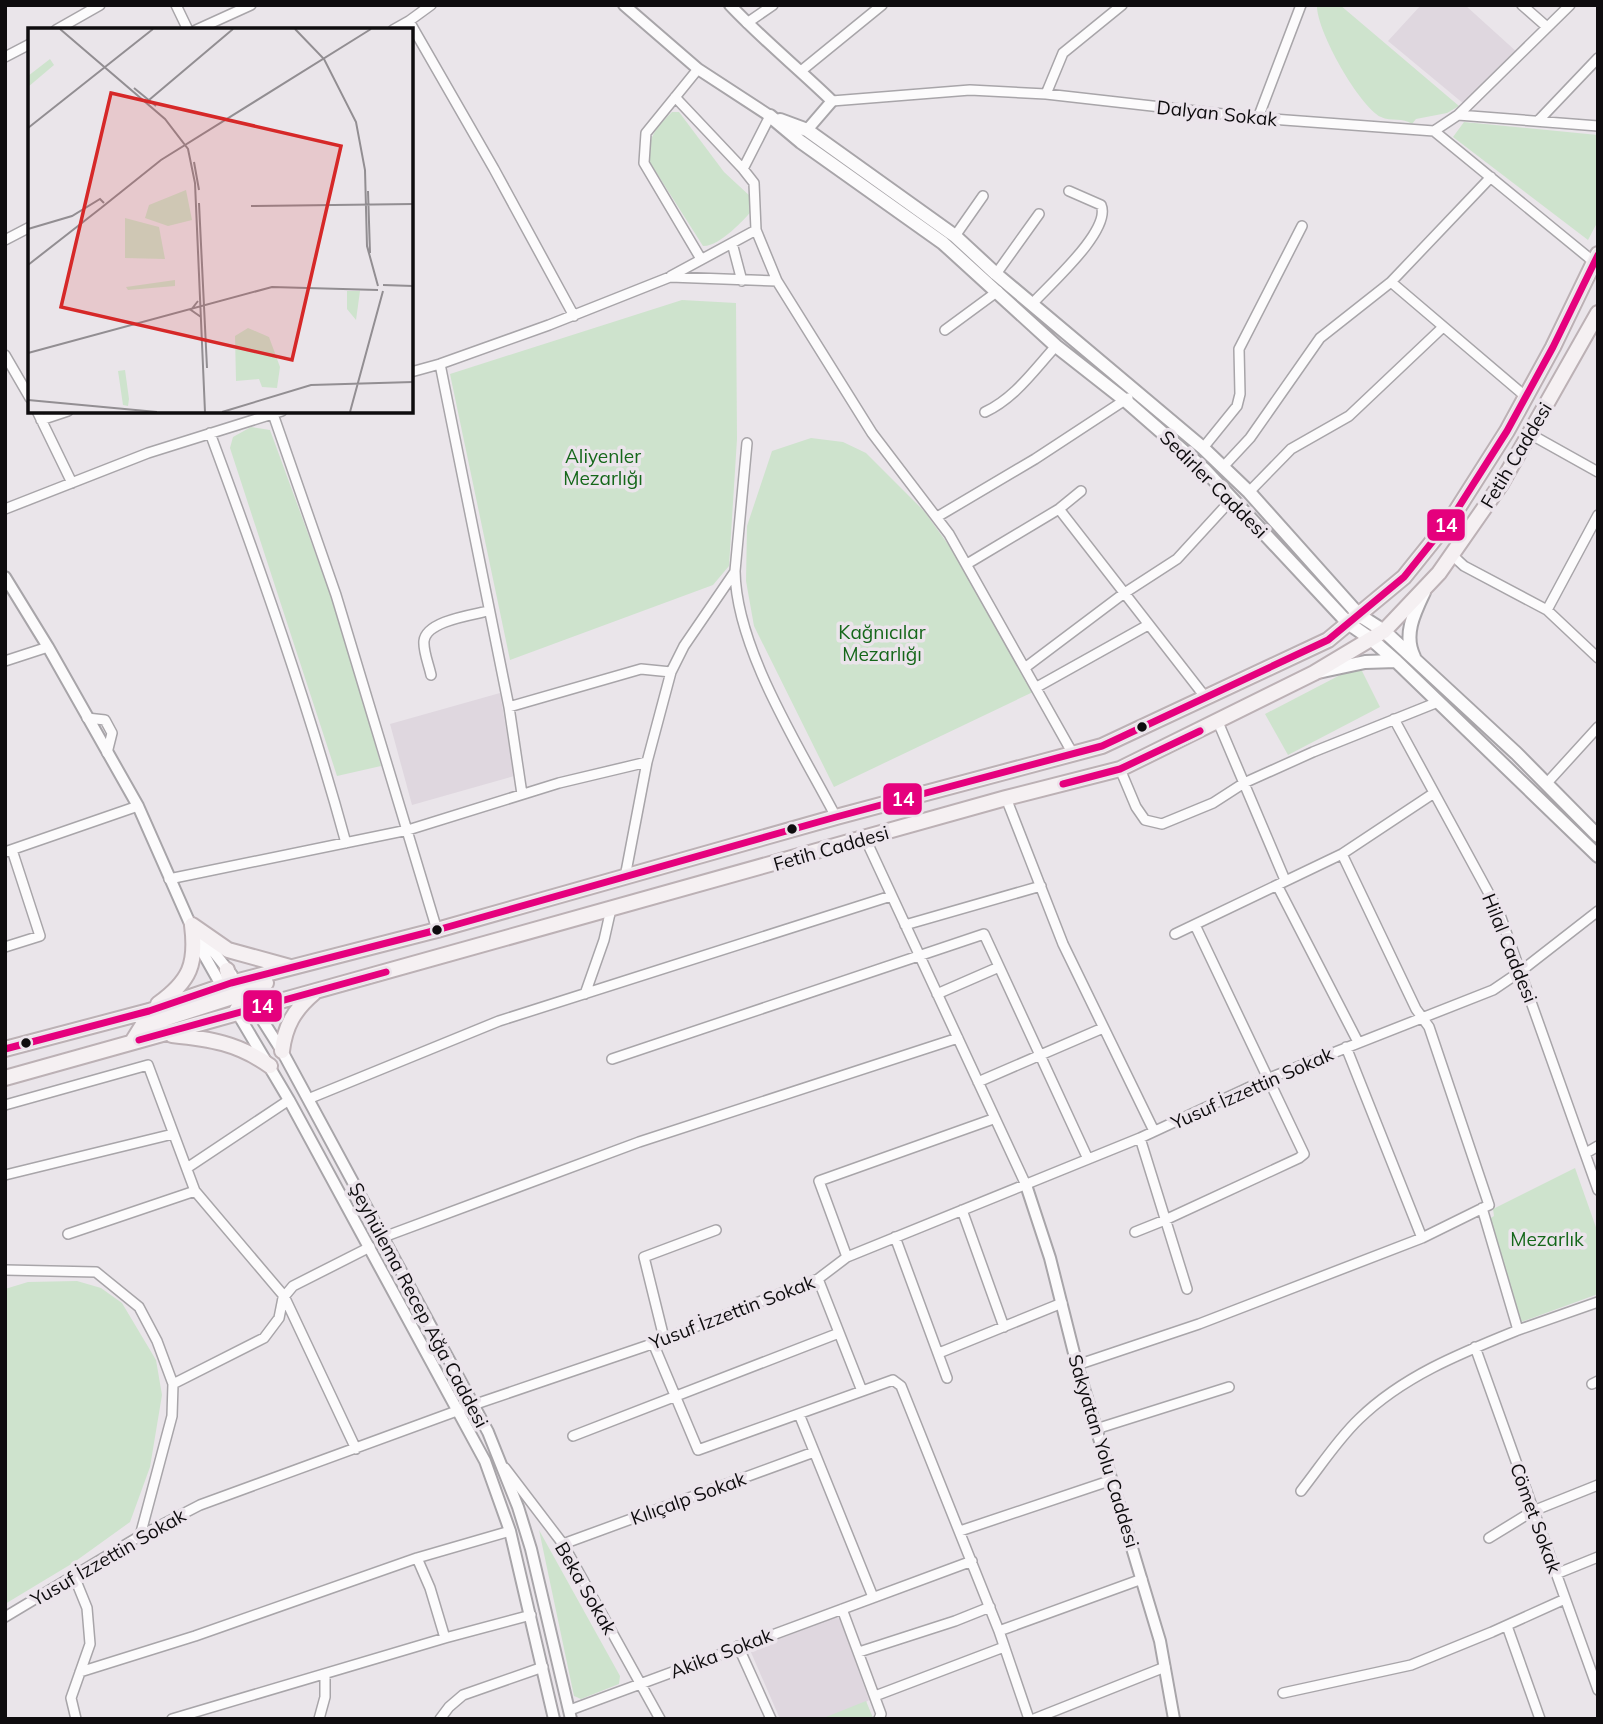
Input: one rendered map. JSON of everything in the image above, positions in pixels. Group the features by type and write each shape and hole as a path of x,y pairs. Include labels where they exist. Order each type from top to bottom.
{"main road":[{"name":"Sedirler Caddesi","path":"770,117 807,130 955,236 996,274 1203,448 1249,492 1353,619"},
{"name":"Sedirler Caddesi","path":"770,117 943,243 1056,346 1126,401 1205,470 1353,619 1416,661 1547,783 1598,836"},
{"name":"Fetih Caddesi","path":"5,1049 149,1011 292,968 437,930 836,817 1102,746 1328,640 1404,577 1453,516 1507,431 1553,347 1596,258"},
{"name":"Fetih Caddesi","path":"5,1078 1006,798 1120,769 1314,673 1378,635 1440,573 1501,484 1598,313"},
{"path":"1553,347 1572,358"},
{"path":"1416,661 1410,649 1409,629 1425,589"},
{"name":"Sedirler Caddesi","path":"1378,635 1396,661 1598,856"},
{"path":"1314,673 1365,662 1396,661"},
{"path":"192,925 228,950 292,968"},
{"path":"149,1011 183,983 193,964 195,947 192,925"},
{"path":"132,1042 142,1026 232,985 320,967 342,955"},
{"path":"232,985 239,998 238,1013"},
{"path":"282,1051 284,1034 291,1017 317,991"},
{"path":"163,1034 227,1043 251,1052 270,1066"}],"street":[{"path":"59,28 100,5"},
{"path":"176,5 187,28"},
{"path":"201,28 251,5"},
{"path":"397,28 431,5"},
{"name":"Sedirler Caddesi","path":"624,5 698,69 770,117"},
{"path":"730,5 761,38 802,71 832,101 807,130"},
{"path":"747,23 773,5"},
{"path":"802,71 882,5"},
{"path":"1046,94 1063,52 1122,5"},
{"path":"1258,118 1301,5"},
{"path":"1522,5 1547,27"},
{"path":"1570,5 1458,115 1434,131 1596,258"},
{"path":"409,21 574,316"},
{"path":"5,57 28,45"},
{"path":"1538,121 1598,58"},
{"path":"698,69 646,133 644,163 701,259"},
{"name":"Dalyan Sokak","path":"832,101 970,90 1046,94 1258,118 1434,131"},
{"path":"675,97 754,183 756,230 777,281 872,433 937,517 967,564 1073,754"},
{"path":"1458,115 1598,126"},
{"path":"743,169 770,117"},
{"path":"1223,467 1250,438 1320,338 1391,282 1491,177"},
{"path":"1032,304 1096,234 1103,217 1101,205 1069,191"},
{"path":"955,236 984,196"},
{"path":"996,274 1039,214"},
{"path":"1203,448 1237,406 1240,394 1239,349 1302,226"},
{"path":"5,240 28,229"},
{"path":"413,371 574,316 670,277 756,230"},
{"path":"732,243 742,281"},
{"path":"670,277 777,281"},
{"path":"1391,282 1525,396"},
{"path":"945,330 998,291"},
{"path":"1249,492 1291,449 1349,416 1443,328"},
{"path":"985,412 1014,394 1056,346"},
{"path":"5,355 25,380"},
{"path":"440,364 509,707 522,794"},
{"path":"937,517 1126,401 1133,389"},
{"path":"56,413 39,416 72,483"},
{"path":"5,509 148,453 277,413 336,595 437,930"},
{"path":"210,433 260,567 327,775 346,844"},
{"path":"1530,434 1598,472"},
{"path":"747,443 741,530 735,571 735,591 742,621 762,677 836,817"},
{"path":"967,564 1059,509 1081,491"},
{"path":"1026,667 1123,594 1177,559 1232,499"},
{"path":"1059,509 1206,698"},
{"path":"1547,610 1598,515"},
{"path":"1451,554 1464,566 1547,610 1598,658"},
{"path":"625,877 646,762 671,672 684,646 735,571"},
{"name":"Şeyhülema Recep Ağa Caddesi","path":"5,577 138,806 204,953 256,1008 282,1051 473,1405 502,1464 531,1549 571,1714"},
{"path":"431,675 424,642 426,634 436,625 488,611"},
{"path":"1037,688 1148,625"},
{"path":"5,661 48,647"},
{"path":"509,707 641,669 671,672"},
{"path":"1120,769 1141,814 1146,820 1162,824 1213,803 1244,783 1347,737 1438,702"},
{"name":"Hilal Caddesi","path":"1394,719 1499,912 1598,1190"},
{"path":"1217,722 1244,783 1281,883 1359,1042"},
{"path":"1547,783 1598,727"},
{"path":"169,879 408,830 559,783 646,762"},
{"path":"1175,934 1342,854 1434,793"},
{"path":"1006,798 1063,944 1154,1131"},
{"path":"5,947 40,936 9,851 138,806"},
{"path":"865,838 993,1119 1026,1185"},
{"path":"1077,1365 1199,1324 1422,1238 1489,1205 1429,1027 1416,1009 1342,854"},
{"path":"905,925 1041,887"},
{"path":"308,1099 499,1021 891,896"},
{"path":"585,994 604,940 611,909"},
{"name":"Yusuf İzzettin Sokak","path":"5,1617 140,1536 200,1505 473,1405 653,1343 818,1279 847,1257 1140,1138 1267,1079 1493,990 1598,911"},
{"name":"Şeyhülema Recep Ağa Caddesi","path":"192,925 232,985"},
{"path":"1135,1232 1304,1154 1195,925"},
{"path":"612,1059 984,934 1088,1159"},
{"path":"937,994 999,967"},
{"name":"Şeyhülema Recep Ağa Caddesi","path":"238,1013 289,1100 485,1461 510,1531 554,1719"},
{"path":"978,1082 1103,1028"},
{"path":"381,1238 639,1142 958,1038"},
{"path":"1346,1047 1422,1238"},
{"path":"5,1105 148,1065 195,1191 284,1296 356,1449"},
{"path":"187,1168 289,1100"},
{"path":"847,1257 819,1181 993,1119"},
{"path":"5,1175 173,1134"},
{"path":"1140,1138 1187,1289"},
{"path":"1586,1153 1598,1146"},
{"name":"Sakyatan Yolu Caddesi","path":"1026,1185 1142,1579 1165,1667 1174,1719"},
{"path":"68,1234 195,1191"},
{"path":"1482,1208 1518,1330"},
{"path":"962,1210 1004,1327"},
{"path":"664,1338 644,1257 716,1230"},
{"path":"895,1237 947,1378"},
{"path":"173,1384 264,1338 279,1318 284,1296 293,1286 370,1247"},
{"path":"5,1270 96,1272 139,1307 157,1340 173,1384 172,1416 140,1536"},
{"path":"818,1279 862,1391"},
{"path":"1301,1491 1358,1420 1399,1386 1431,1367 1475,1347 1598,1302"},
{"path":"939,1353 1062,1303"},
{"path":"573,1436 839,1333"},
{"path":"653,1343 698,1450 893,1380 901,1386 972,1560 1031,1719 1165,1667"},
{"name":"Cömet Sokak","path":"1475,1347 1598,1690"},
{"path":"1096,1429 1229,1387"},
{"path":"799,1414 873,1598"},
{"name":"Kılıçalp Sokak","path":"563,1544 814,1452"},
{"name":"Beka Sokak","path":"502,1464 563,1544 660,1719"},
{"path":"960,1531 1112,1480"},
{"path":"1489,1538 1533,1511 1598,1485"},
{"path":"80,1672 195,1636 417,1558 510,1531"},
{"path":"1556,1574 1598,1557"},
{"path":"417,1558 430,1588 445,1638"},
{"name":"Akika Sokak","path":"571,1714 738,1646 972,1560"},
{"path":"74,1576 87,1608 90,1644 71,1698 76,1719"},
{"path":"999,1631 1142,1579"},
{"path":"1283,1693 1411,1665 1565,1599"},
{"path":"859,1652 990,1607"},
{"path":"842,1609 875,1696 881,1714 879,1719"},
{"path":"172,1719 531,1615"},
{"path":"1507,1626 1540,1719"},
{"path":"738,1646 771,1719"},
{"path":"875,1696 1004,1647"},
{"path":"440,1719 463,1695 543,1667"},
{"path":"319,1719 325,1698 325,1674"}],"shaded area":[{"path":"1421,5 1465,5 1518,53 1464,104 1388,41"},
{"path":"500,693 514,776 412,805 390,724"},
{"path":"836,1617 840,1619 873,1718 780,1719 750,1650"}],"green space":[{"path":"1317,5 1340,5 1459,106 1447,113 1416,119 1412,124 1381,117 1362,98 1340,66 1323,32"},
{"path":"672,112 679,112 724,172 751,197 754,208 750,213 731,232 709,245 703,246 649,161 654,133"},
{"path":"1464,122 1598,135 1598,221 1588,240 1453,137"},
{"name":"Aliyenler Mezarlığı","path":"682,300 736,303 737,439 729,566 713,585 510,660 450,374"},
{"path":"251,427 270,430 328,588 355,670 381,766 337,776 230,448 233,437"},
{"name":"Kağnıcılar Mezarlığı","path":"811,438 843,442 866,453 924,511 950,547 1033,692 834,787 754,626 746,581 747,526 772,451"},
{"path":"1361,669 1380,707 1288,755 1265,714 1346,672"},
{"name":"Mezarlık","path":"1575,1168 1598,1233 1598,1294 1521,1322 1489,1219 1494,1216 1493,1209"},
{"path":"77,1281 101,1288 122,1303 156,1360 162,1395 150,1467 130,1522 73,1563 5,1604 5,1289 28,1282"},
{"path":"539,1530 620,1676 619,1684 581,1699 574,1696"},
{"path":"866,1701 873,1718 821,1719"}],"transit line":[{"name":"14","path":"5,1049 149,1011 231,983 437,930 836,817 1102,746 1328,640 1404,577 1453,516 1507,431 1553,347 1598,255"},
{"name":"14","path":"1063,784 1120,769 1200,731"},
{"name":"14","path":"139,1040 386,972"}]}
